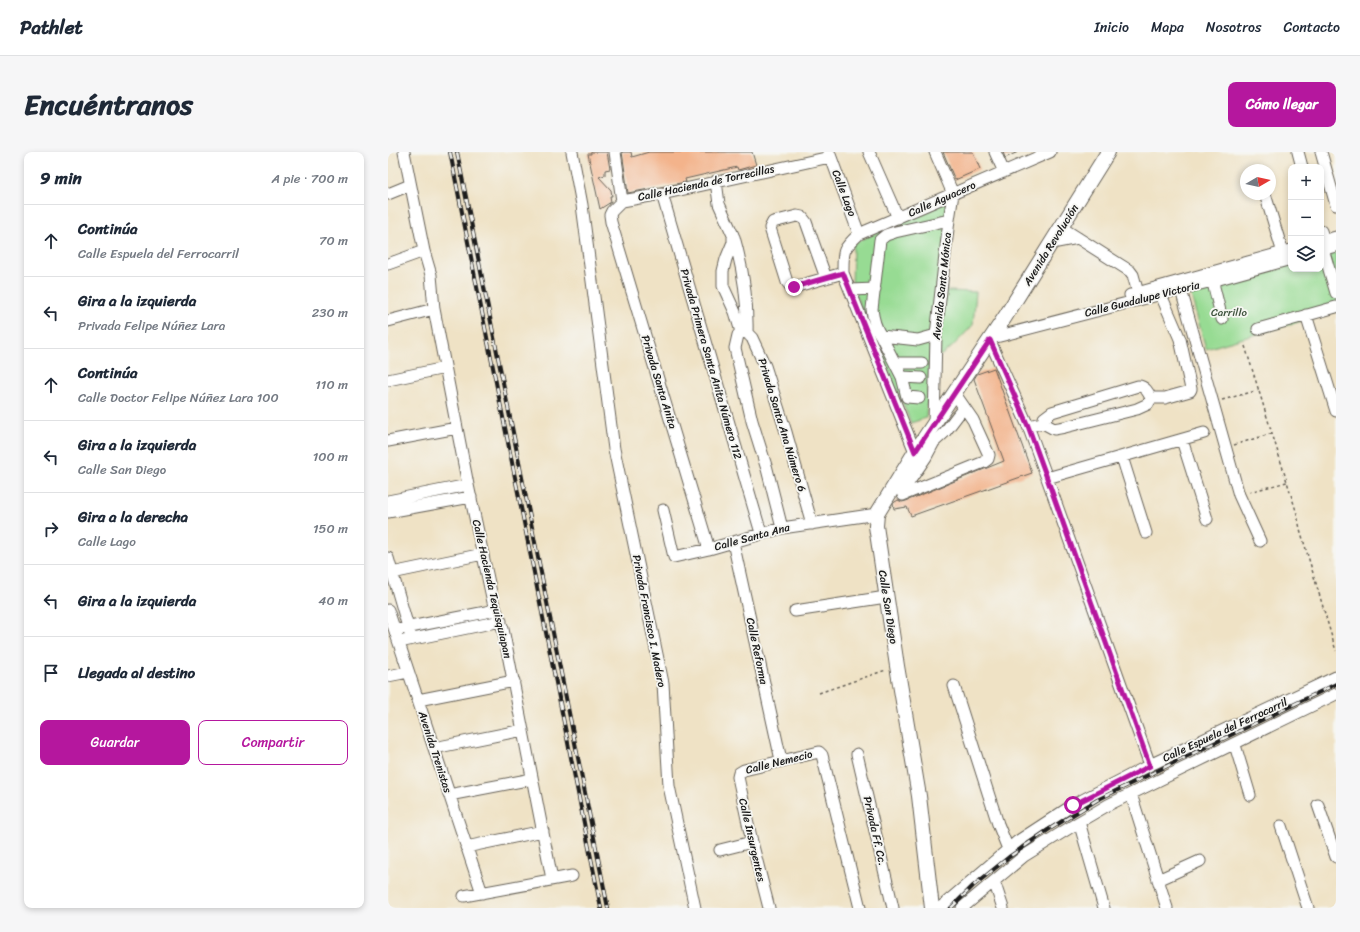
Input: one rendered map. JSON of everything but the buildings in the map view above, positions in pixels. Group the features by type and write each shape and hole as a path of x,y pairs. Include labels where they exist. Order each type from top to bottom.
{"main road":[{"name":"Avenida Revolución","path":"993,336 1062,228 1106,153"},
{"path":"877,514 915,452 931,434 993,336"},
{"name":"Calle San Diego","path":"877,514 876,526 886,597 919,796 932,908"}],"street":[{"name":"Calle Hacienda Tequisquiapan","path":"404,152 424,251 431,275 434,309 468,485 493,602 501,621 514,681 552,879"},
{"name":"Privada Francisco I. Madero","path":"572,152 582,205 614,449 662,683 669,786 695,908"},
{"path":"615,152 622,201"},
{"path":"869,152 898,218"},
{"path":"935,152 953,194"},
{"path":"995,152 1004,172"},
{"name":"Calle Aguacero","path":"843,273 843,256 846,246 860,234 1050,152"},
{"path":"1298,152 1301,164"},
{"path":"1321,152 1336,206"},
{"name":"Calle Hacienda de Torrecillas","path":"610,215 622,201 662,194 830,154"},
{"name":"Calle Lago","path":"830,154 860,234"},
{"path":"716,181 720,204 740,258 744,280 747,310 744,333 738,335 735,348 752,421 767,469 782,528"},
{"path":"388,194 410,185"},
{"name":"Privada Primera Santa Anita Número 112","path":"662,194 761,533"},
{"name":"Avenida Santa Mónica","path":"931,434 936,335 953,194"},
{"path":"1267,200 1288,254"},
{"name":"Privada Santa Anita","path":"610,215 709,549"},
{"path":"826,278 806,222 797,216 773,222 770,228 789,285 794,287 826,278 843,273 915,452"},
{"path":"919,398 907,397 902,377 896,363 876,328 873,318 874,289 880,240 886,235 895,232 949,220"},
{"path":"1062,228 1130,271 1133,275 1138,293"},
{"path":"1324,241 1336,237"},
{"name":"Privada Santa Ana Número 6","path":"733,238 723,271 723,286 744,333 752,338 765,366 786,432 812,524"},
{"path":"1052,243 1078,238"},
{"path":"1324,243 1336,246"},
{"path":"1324,249 1336,293"},
{"path":"388,264 424,251"},
{"name":"Calle Guadalupe Victoria","path":"993,336 1138,293 1211,277 1288,254"},
{"path":"1211,277 1222,319"},
{"name":"Calle Guadalupe Victoria","path":"993,336 1180,290 1211,277"},
{"path":"850,290 874,289"},
{"path":"1180,290 1239,495 1260,541"},
{"path":"1151,398 1165,398 1190,391 1191,389 1180,339 1161,294"},
{"path":"1258,329 1336,307"},
{"path":"388,322 434,309"},
{"path":"1306,315 1336,411"},
{"path":"881,336 918,340 936,335"},
{"path":"993,336 1047,478 1150,766"},
{"path":"896,363 922,363"},
{"path":"388,380 445,368"},
{"path":"902,377 921,378"},
{"path":"1043,423 1044,418 1052,412 1138,386 1146,389 1151,398"},
{"path":"955,394 964,407 975,426 989,455 988,459 904,495 902,492 926,457 931,434 945,432 964,407"},
{"path":"1028,426 1043,423 1054,429 1066,428 1137,409 1148,404 1151,398"},
{"path":"388,441 457,428"},
{"path":"1047,478 1204,433"},
{"path":"1182,440 1208,519"},
{"path":"1122,456 1146,533"},
{"path":"388,501 468,485"},
{"path":"388,512 471,497"},
{"name":"Calle Santa Ana","path":"663,510 674,557 709,549 782,528 877,514"},
{"name":"Calle Reforma","path":"733,542 781,760"},
{"path":"392,573 483,554"},
{"path":"388,558 412,640"},
{"path":"795,611 886,597"},
{"name":"Avenida Trenistas","path":"388,610 482,893"},
{"path":"395,630 496,610"},
{"path":"399,642 501,621"},
{"path":"388,676 408,672"},
{"name":"Calle Espuela del Ferrocarril","path":"940,908 1018,841 1073,805 1150,766 1336,677"},
{"path":"418,700 514,681"},
{"path":"954,686 998,824 1008,849"},
{"name":"Calle Espuela del Ferrocarril","path":"962,908 1024,856 1108,805 1235,745 1336,694"},
{"path":"434,748 523,730"},
{"path":"1235,745 1250,795"},
{"name":"Calle Nemecio","path":"739,773 744,770 781,760 819,752 822,755 860,908"},
{"name":"Privada Ff. Cc.","path":"857,754 893,908"},
{"name":"Calle Insurgentes","path":"739,773 738,778 752,842 769,908"},
{"path":"449,795 532,779"},
{"path":"1131,794 1166,908"},
{"path":"1318,805 1336,857"},
{"path":"1079,822 1104,908"},
{"path":"1281,826 1308,908"},
{"path":"466,847 542,831"},
{"path":"720,850 752,842"},
{"path":"1158,880 1200,861"},
{"path":"464,896 572,876"},
{"path":"994,881 1003,908"}],"path":[{"path":"1245,346 1298,514 1300,529 1336,651"},
{"path":"1213,403 1260,390"},
{"path":"1225,447 1273,433"},
{"path":"1239,495 1288,482"},
{"path":"819,693 897,666"}],"green space":[{"path":"942,200 948,202 946,291 976,292 973,325 952,347 940,356 931,342 926,418 911,423 852,287 853,244"},
{"name":"Carrillo","path":"1336,253 1336,311 1206,349 1190,292 1288,266 1288,272 1324,272 1324,256"}],"railway":[{"path":"450,152 601,908"},
{"path":"457,152 608,908"},
{"path":"951,908 973,886 1009,857 1048,830 1097,800 1336,684"}],"route":[{"path":"794,287 843,273 915,452 990,340 1028,426 1150,766 1073,805"}]}
